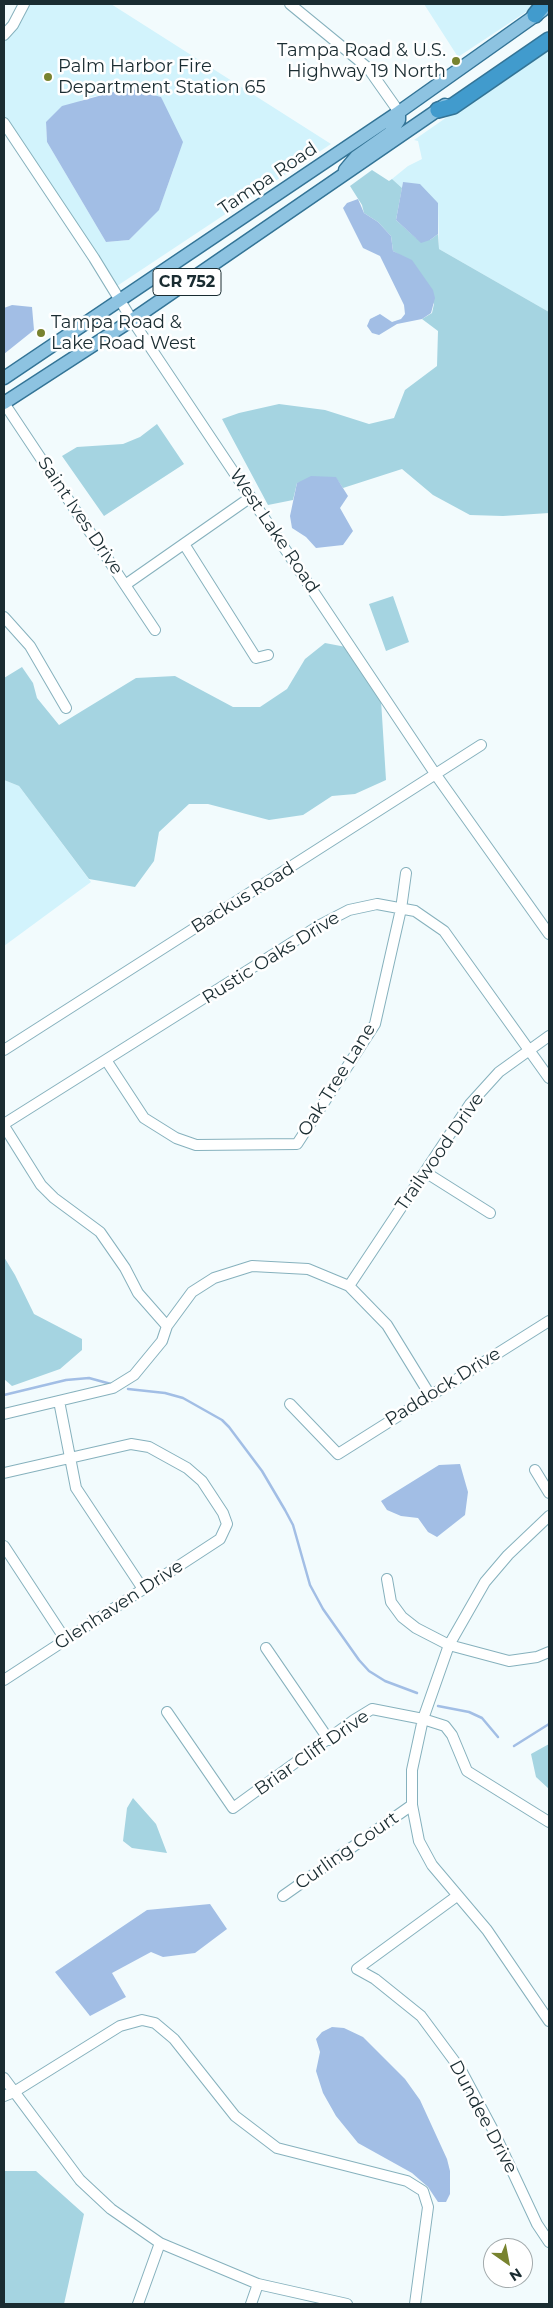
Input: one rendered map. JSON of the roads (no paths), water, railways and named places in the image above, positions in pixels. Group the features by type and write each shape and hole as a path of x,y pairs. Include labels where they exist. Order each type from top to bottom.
{"highway":[{"path":"438,110 453,106 549,40"}],"main road":[{"name":"Tampa Road","path":"4,378 399,112 540,9 549,6"},
{"name":"CR 752","path":"4,403 132,320 334,183 549,31"},
{"path":"334,183 356,157 390,133 399,120 399,112"}],"street":[{"path":"4,35 13,25 24,4"},
{"path":"290,4 368,68 399,112"},
{"name":"West Lake Road","path":"4,123 132,320 436,774 549,934"},
{"name":"Saint Ives Drive","path":"4,403 156,630"},
{"path":"125,585 251,497"},
{"path":"184,544 256,658 268,655"},
{"path":"4,617 30,646 66,708"},
{"name":"Backus Road","path":"4,1050 481,745"},
{"path":"401,909 406,873"},
{"name":"Rustic Oaks Drive","path":"4,1125 320,925 349,910 377,904 423,915 444,931 549,1078"},
{"name":"Oak Tree Lane","path":"106,1060 144,1118 176,1138 196,1145 297,1144 375,1024 401,909"},
{"name":"Trailwood Drive","path":"349,1286 470,1104 499,1072 549,1036"},
{"path":"4,1125 41,1185 54,1198 100,1232 125,1268 138,1293 167,1326"},
{"path":"425,1172 490,1213"},
{"path":"4,1414 113,1388 134,1374 162,1341 167,1326 192,1292 214,1278 252,1266 308,1269 349,1286 387,1325 430,1395"},
{"name":"Paddock Drive","path":"290,1404 338,1454 549,1320"},
{"path":"59,1401 76,1488 143,1589"},
{"name":"Glenhaven Drive","path":"4,1680 220,1539 227,1524 223,1513 202,1481 187,1468 149,1447 131,1444 71,1457"},
{"path":"4,1473 71,1457"},
{"path":"535,1470 549,1492"},
{"path":"549,1516 508,1555 485,1582 449,1645 423,1719 412,1770 412,1805 419,1841 432,1866 487,1930 549,2021"},
{"path":"4,1546 65,1639"},
{"path":"387,1579 391,1602 402,1617 416,1628 449,1645 509,1661 537,1657 549,1652"},
{"path":"266,1648 329,1740"},
{"name":"Briar Cliff Drive","path":"166,1712 233,1808 372,1709 440,1724 449,1730 464,1765 471,1774 521,1802 549,1822"},
{"name":"Curling Court","path":"283,1896 412,1805"},
{"name":"Dundee Drive","path":"457,1896 358,1969 375,1979 422,2016 461,2070 493,2130 537,2224 549,2242"},
{"path":"4,2096 14,2092 120,2026 142,2020 155,2023 174,2039 235,2116 277,2148 407,2181 423,2191 428,2207 415,2304"},
{"path":"4,2078 80,2180 111,2209 160,2243 258,2284 347,2304"},
{"path":"138,2304 160,2243"},
{"path":"251,2304 258,2284"}],"waterway":[{"path":"4,1395 66,1380 89,1378 111,1384"},
{"path":"128,1389 165,1393 183,1398 222,1420 229,1427 262,1471 285,1510 293,1525 310,1585 323,1609 359,1660 369,1671 385,1681 417,1693"},
{"path":"438,1706 469,1712 482,1718 498,1737"},
{"path":"514,1746 549,1724"}],"place":[{"name":"Tampa Road & U.S. Highway 19 North","path":"456,61"},
{"name":"Palm Harbor Fire Department Station 65","path":"48,77"},
{"name":"Tampa Road & Lake Road West","path":"41,333"}]}
